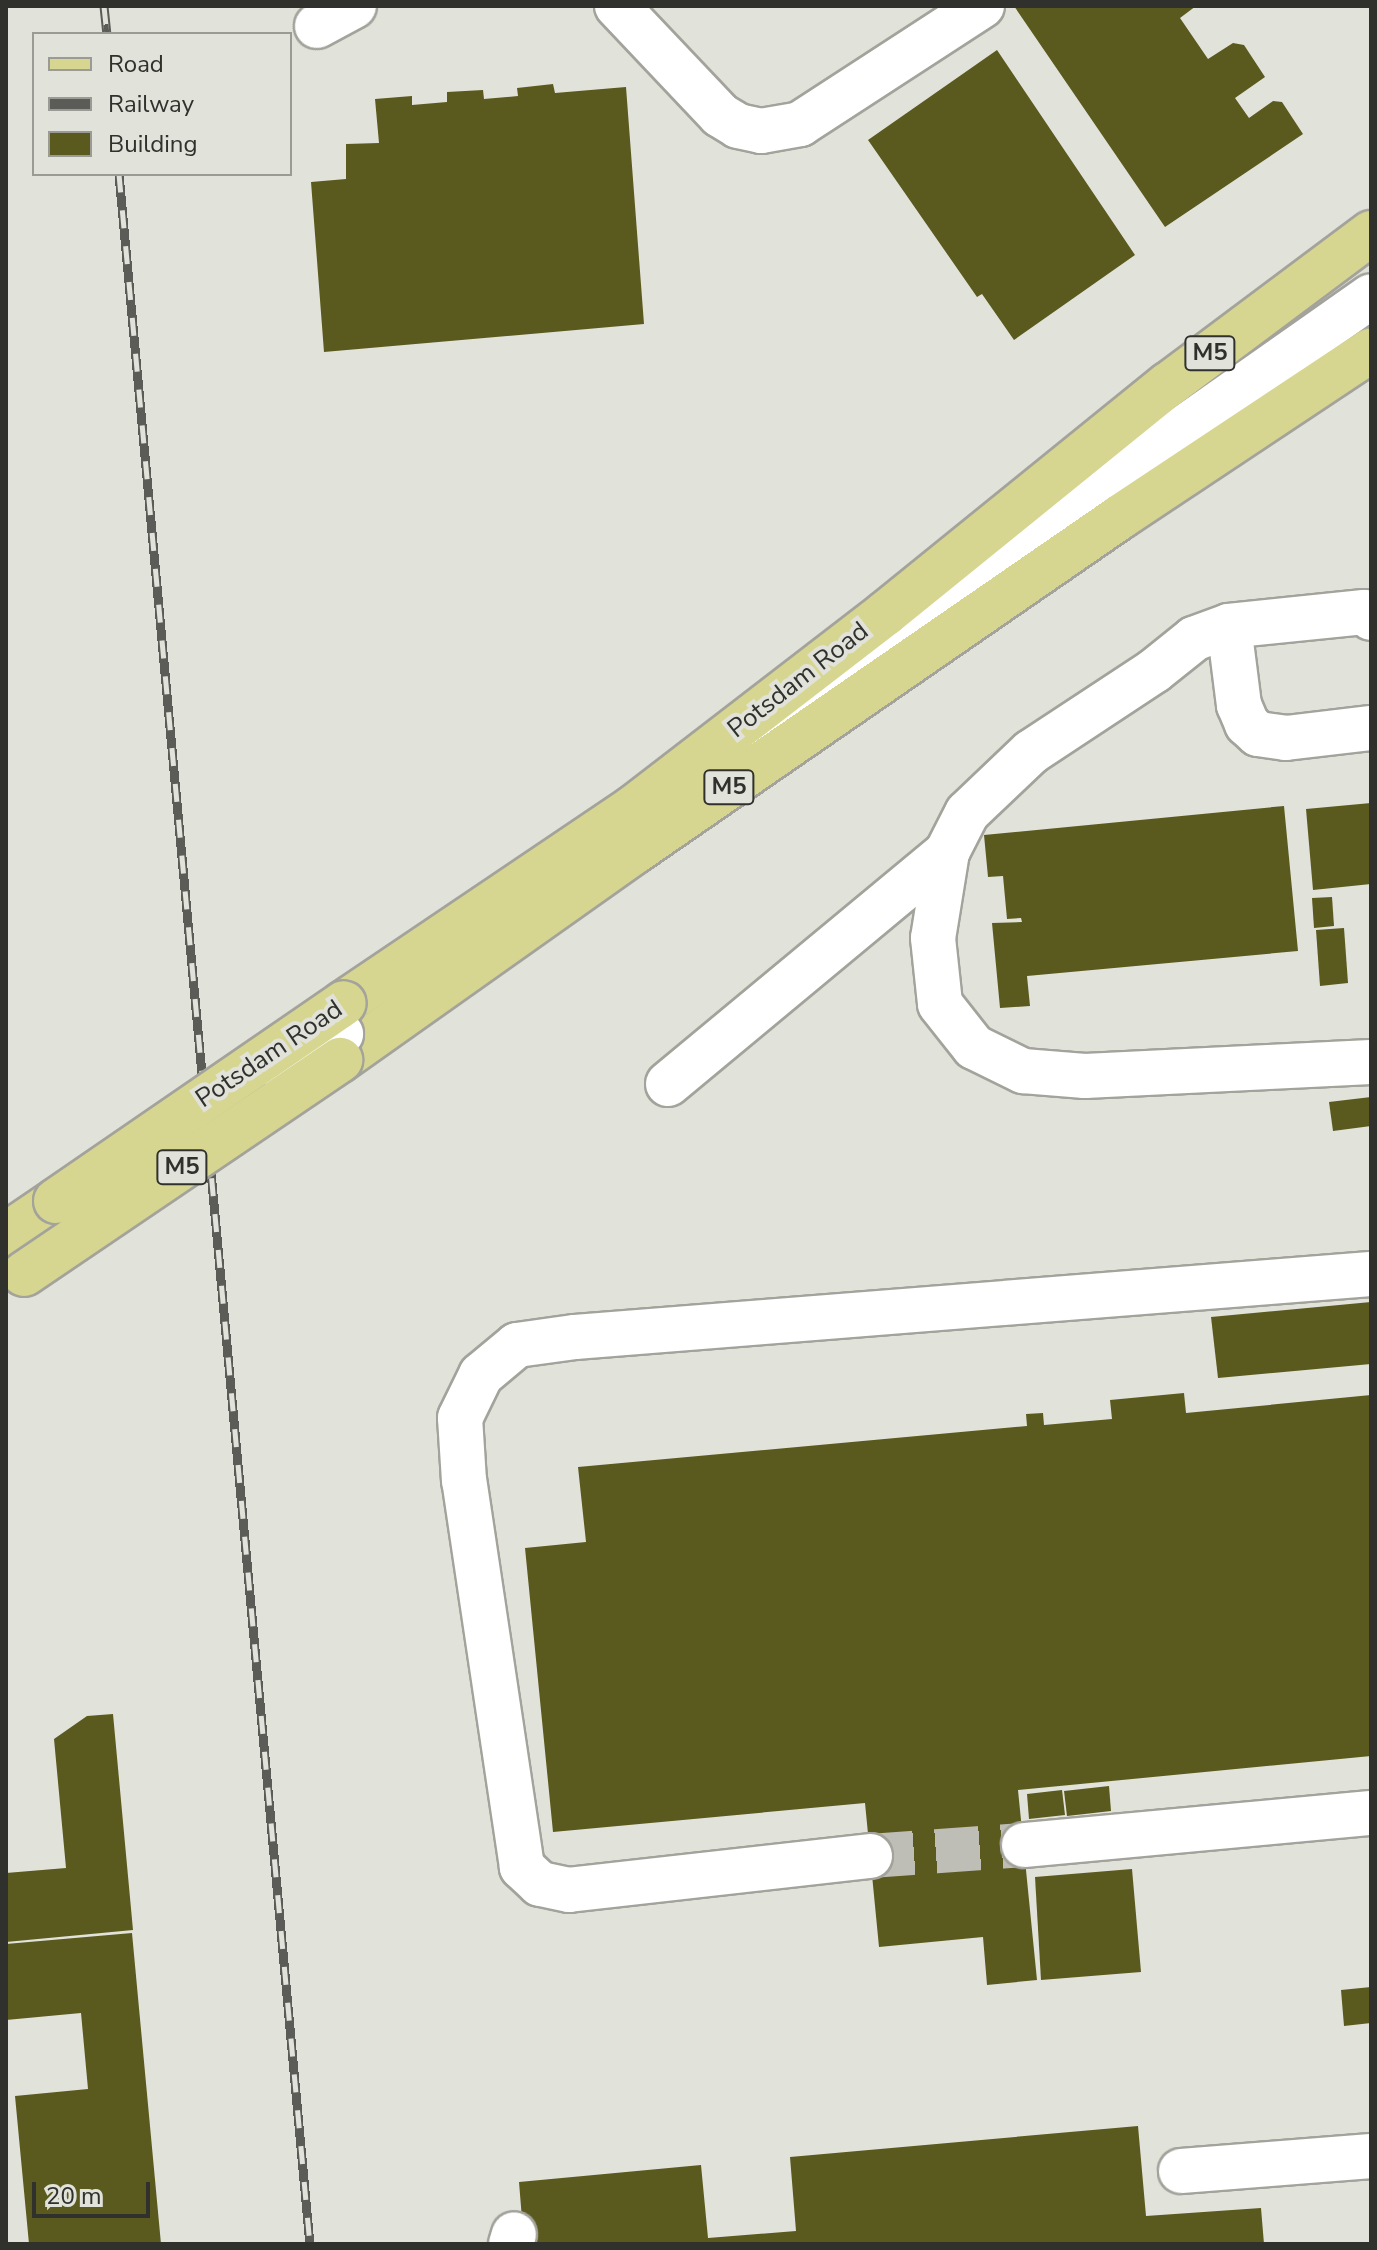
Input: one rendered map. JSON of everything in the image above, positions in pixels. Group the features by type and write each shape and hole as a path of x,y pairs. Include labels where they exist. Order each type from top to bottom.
{"main road":[{"name":"Potsdam Road","path":"14,1262 342,1032 886,613 1168,385 1371,233"},
{"name":"Potsdam Road","path":"14,1262 56,1201 342,1032 634,852 1094,535 1371,350"}],"lane":[{"path":"617,6 720,115 738,126 761,131 800,124 982,6"},
{"path":"342,1032 622,839 1118,474 1371,296"},
{"path":"1369,610 1229,626 1194,639 1154,671 1031,752 967,813 947,852 933,938 940,1004 974,1047 1023,1071 1085,1076 1371,1062"},
{"path":"1229,626 1239,705 1247,724 1258,734 1286,738 1371,728"},
{"path":"668,1084 947,852"},
{"path":"870,1856 569,1890 540,1884 522,1867 464,1481 460,1418 481,1375 517,1345 575,1337 1371,1274"},
{"path":"1024,1845 1371,1813"},
{"path":"1181,2171 1371,2156"}],"building":[{"path":"1014,6 1196,6 1180,18 1208,59 1233,43 1244,45 1265,77 1235,98 1249,118 1273,101 1282,102 1303,134 1165,227"},
{"path":"997,50 1135,255 1014,340 982,294 977,297 868,140"},
{"path":"553,84 555,93 626,87 644,324 324,352 311,182 346,179 346,144 379,143 375,99 412,96 412,105 447,102 447,92 483,90 484,99 518,96 517,88"},
{"path":"1371,803 1371,884 1313,890 1306,809"},
{"path":"1284,806 1298,951 1027,976 1030,1006 1000,1008 992,923 1022,922 1021,918 1007,919 1003,876 988,877 984,835"},
{"path":"1332,897 1334,926 1314,928 1312,898"},
{"path":"1344,928 1348,983 1320,986 1316,930"},
{"path":"1371,1097 1371,1126 1333,1131 1329,1102"},
{"path":"1371,1302 1371,1364 1218,1378 1211,1317"},
{"path":"1184,1393 1186,1413 1371,1395 1371,1756 1018,1790 1037,1980 987,1985 983,1937 879,1947 865,1803 553,1832 525,1548 586,1542 578,1467 1027,1426 1026,1414 1043,1413 1044,1425 1112,1419 1110,1400"},
{"path":"113,1714 133,1930 6,1942 6,1873 66,1868 54,1739 87,1716"},
{"path":"1109,1786 1111,1811 1067,1816 1064,1791"},
{"path":"1062,1790 1065,1815 1029,1819 1027,1794"},
{"path":"1132,1869 1141,1972 1041,1980 1035,1877"},
{"path":"132,1933 161,2244 29,2244 15,2096 88,2089 81,2013 6,2020 6,1944"},
{"path":"1371,1987 1371,2023 1344,2026 1341,1990"},
{"path":"1138,2126 1146,2216 1261,2208 1264,2244 524,2244 519,2182 701,2165 708,2238 796,2231 790,2157"}],"tunnel":[{"path":"870,1856 1024,1845"}],"railway":[{"path":"104,6 107,32"},
{"path":"119,176 310,2244"}]}
